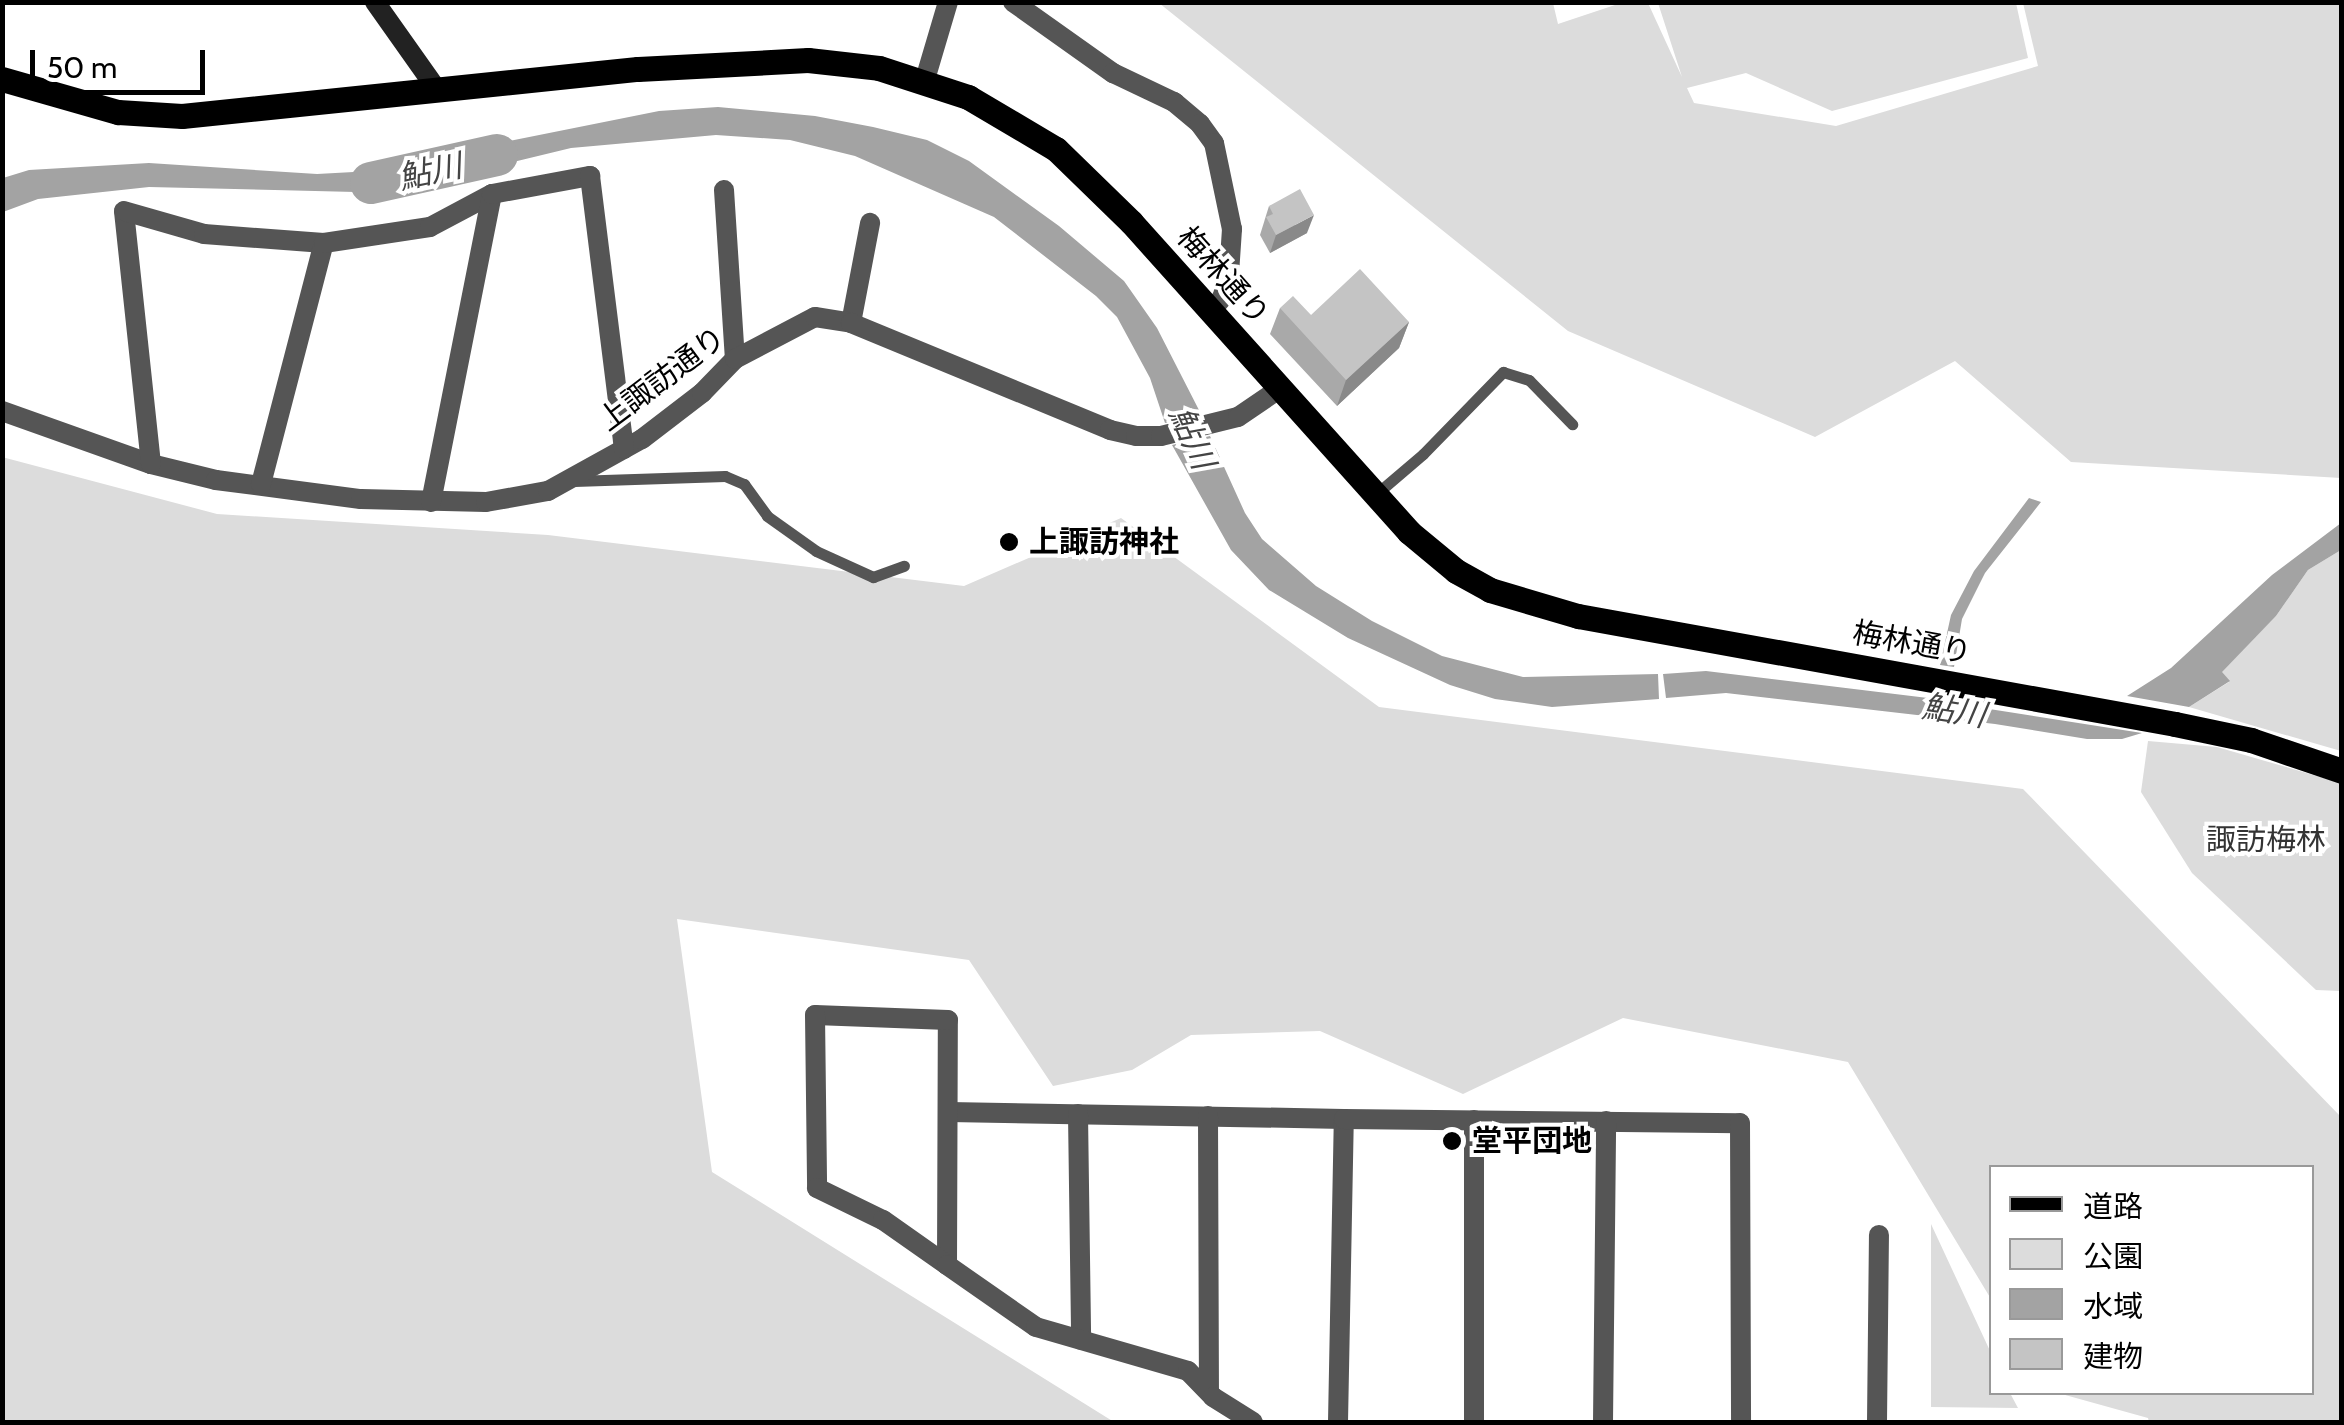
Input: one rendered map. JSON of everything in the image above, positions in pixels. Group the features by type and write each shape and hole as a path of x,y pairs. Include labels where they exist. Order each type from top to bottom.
{"main road":[{"name":"梅林通り","path":"2,79 118,112 182,116 638,69 808,60 879,68 968,97 1056,148 1107,197 1409,532 1456,571 1536,606 2175,724 2250,740 2342,771"}],"street":[{"path":"375,2 436,88"},
{"path":"924,83 948,2"},
{"path":"1013,2 1113,73 1174,102 1200,124 1214,143 1232,229 1229,274 1222,298 1211,311"},
{"path":"151,464 124,211 204,234 324,243 430,227 492,194 590,176 624,449"},
{"path":"724,190 735,359"},
{"path":"431,502 492,194"},
{"path":"851,323 870,223"},
{"path":"261,484 324,243"},
{"name":"上諏訪通り","path":"2,411 151,464 216,480 361,498 486,502 548,491 624,449 702,393 735,359 815,317 851,323 1110,430 1161,436 1215,423 1255,408 1279,389"},
{"path":"947,1265 948,1020 816,1015 817,1188 883,1220 1036,1328 1188,1371 1208,1392 1253,1422"},
{"path":"949,1112 1740,1122 1741,1422"},
{"path":"1078,1114 1081,1340"},
{"path":"1208,1116 1208,1392"},
{"path":"1338,1422 1344,1119"},
{"path":"1474,1120 1474,1422"},
{"path":"1603,1422 1606,1122"},
{"path":"1876,1422 1878,1235"}],"lane":[{"path":"1374,494 1422,454 1503,372 1528,380 1572,424"},
{"path":"564,482 725,476 744,484 767,516 816,551 873,577 904,566"}],"green space":[{"path":"1159,3 1553,3 1558,24 1621,3 1648,3 1682,77 1658,3 2016,3 2028,58 1832,111 1746,73 1687,88 1694,103 1836,126 2038,66 2023,3 2341,3 2341,478 2071,462 1955,361 1815,437 1568,331"},
{"path":"2,457 217,514 548,535 964,586 1121,518 1379,707 2023,789 2341,1117 2341,1422 2149,1422 2148,1418 2065,1395 2314,1395 2314,1165 1989,1165 1989,1296 1848,1062 1623,1018 1463,1094 1320,1031 1191,1035 1132,1070 1053,1086 969,960 677,919 712,1172 1114,1422 3,1422"},
{"name":"諏訪梅林","path":"2341,550 2341,751 2189,707 2229,682 2221,672 2276,616 2308,570"},
{"name":"諏訪梅林","path":"2148,741 2217,747 2341,783 2341,991 2316,990 2192,873 2141,792"},
{"path":"1931,1224 1989,1349 1989,1395 2011,1395 2018,1408 1931,1407"}],"water":[{"path":"718,107 815,116 873,127 927,140 969,161 1059,226 1124,281 1157,328 1201,414 1165,423 1150,378 1117,317 1096,296 994,217 855,156 790,140 716,135 571,148 447,178 434,156 659,111"},
{"path":"421,161 434,183 396,193 149,187 38,199 3,212 3,178 29,170 149,163 317,174 372,171"},
{"path":"1210,436 1245,513 1262,539 1316,586 1372,621 1442,656 1523,677 1658,674 1659,699 1552,707 1495,699 1450,685 1348,638 1269,590 1231,550 1172,445"},
{"path":"2029,498 2041,502 1985,573 1962,619 1954,667 1940,665 1951,615 1974,571"},
{"path":"2341,523 2341,550 2308,570 2276,616 2222,672 2230,681 2189,707 2127,696 2171,668 2272,575"},
{"path":"1706,671 1936,699 1940,694 1948,696 1951,703 2142,733 2122,739 2087,739 1995,724 1726,693 1666,698 1663,674"}],"building":[{"path":"1300,189 1314,215 1276,235 1266,217 1273,214 1269,206"},
{"path":"1360,269 1409,322 1346,380 1280,308 1293,296 1311,315"}],"waterway":[{"name":"鮎川","path":"371,183 497,155"}],"place":[{"name":"上諏訪神社","path":"1009,542"},
{"name":"堂平団地","path":"1452,1141"}]}
